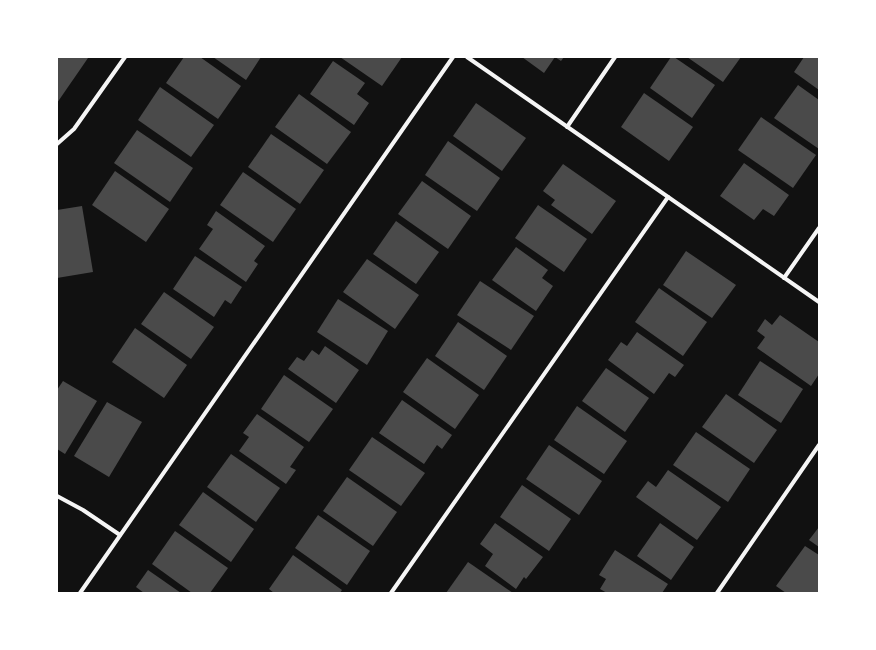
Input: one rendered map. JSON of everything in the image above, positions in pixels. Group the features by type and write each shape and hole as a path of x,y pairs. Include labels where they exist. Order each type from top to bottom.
{"street":[{"path":"57,144 74,129 125,57"},
{"path":"80,593 453,57"},
{"path":"467,57 819,302"},
{"path":"567,127 615,57"},
{"path":"391,593 668,197"},
{"path":"784,278 819,228"},
{"path":"717,593 819,445"},
{"path":"57,496 83,510 120,535"}],"building":[{"path":"57,57 88,58 57,103"},
{"path":"184,57 200,57 241,86 218,119 166,83"},
{"path":"213,57 261,57 246,80"},
{"path":"340,57 402,57 382,86"},
{"path":"522,57 555,57 544,73"},
{"path":"555,57 564,57 561,61"},
{"path":"671,57 674,57 715,85 692,118 650,88"},
{"path":"687,57 741,57 723,82"},
{"path":"804,57 819,57 819,90 794,72"},
{"path":"333,61 365,83 357,94 369,103 354,125 310,94"},
{"path":"798,85 819,100 819,149 774,118"},
{"path":"160,87 214,125 191,157 138,120"},
{"path":"644,93 693,127 669,161 621,127"},
{"path":"299,94 351,132 327,164 275,127"},
{"path":"476,103 526,138 502,171 453,136"},
{"path":"761,117 816,155 793,188 738,150"},
{"path":"137,130 193,168 170,202 114,163"},
{"path":"271,134 324,170 300,204 248,167"},
{"path":"448,141 500,178 477,211 425,175"},
{"path":"744,163 789,195 774,216 763,209 754,220 720,196"},
{"path":"563,164 616,201 592,234 551,205 555,200 543,191"},
{"path":"115,171 169,209 146,242 92,205"},
{"path":"243,172 296,209 273,242 220,205"},
{"path":"422,181 471,216 448,249 398,214"},
{"path":"538,205 587,239 564,272 515,238"},
{"path":"82,206 93,272 57,278 57,210"},
{"path":"216,211 265,246 254,261 258,264 246,282 199,249 213,229 207,225"},
{"path":"396,221 439,252 416,284 373,254"},
{"path":"516,247 548,270 542,278 553,286 536,311 492,280"},
{"path":"686,251 736,285 712,318 663,285"},
{"path":"195,256 242,287 231,304 225,300 214,317 173,289"},
{"path":"367,259 419,295 395,329 343,292"},
{"path":"480,281 534,316 511,350 457,315"},
{"path":"659,288 707,322 683,356 635,322"},
{"path":"164,292 214,327 191,359 141,324"},
{"path":"338,299 388,331 367,365 317,332"},
{"path":"780,315 819,342 819,374 811,386 757,348 765,337 757,331 765,319 772,325"},
{"path":"458,322 507,356 484,390 435,356"},
{"path":"135,328 187,365 164,398 112,362"},
{"path":"637,332 684,365 675,377 669,373 654,394 608,360 621,342 627,346"},
{"path":"325,346 359,370 336,403 288,369 297,357 304,361 312,350 319,355"},
{"path":"427,358 479,395 455,429 403,392"},
{"path":"760,361 803,389 781,423 738,395"},
{"path":"606,368 649,398 625,432 582,401"},
{"path":"284,375 333,409 309,442 261,409"},
{"path":"63,381 97,401 65,454 57,449 57,390"},
{"path":"726,394 777,430 754,463 702,427"},
{"path":"402,400 452,435 442,449 437,445 424,464 379,433"},
{"path":"107,402 142,422 109,477 74,456"},
{"path":"577,406 627,441 604,474 554,440"},
{"path":"257,414 304,447 290,467 296,470 286,484 239,451 249,437 243,433"},
{"path":"696,432 750,469 728,502 673,465"},
{"path":"372,437 425,473 401,506 349,470"},
{"path":"549,445 602,481 579,515 526,479"},
{"path":"231,454 280,488 256,522 207,487"},
{"path":"668,470 721,507 697,540 636,497 648,481 656,487"},
{"path":"347,477 397,512 373,546 323,511"},
{"path":"522,485 571,519 549,551 500,517"},
{"path":"203,492 254,529 231,562 179,525"},
{"path":"318,515 370,551 347,585 295,548"},
{"path":"495,523 543,557 526,579 524,577 516,589 485,566 493,554 480,544"},
{"path":"660,523 694,547 671,580 637,556"},
{"path":"819,527 819,547 809,540"},
{"path":"175,531 228,568 210,593 192,593 152,564"},
{"path":"805,546 819,555 819,593 786,593 776,586"},
{"path":"615,550 668,584 662,593 607,593 600,589 606,579 599,575"},
{"path":"293,555 342,590 340,593 274,593 269,589"},
{"path":"468,562 513,593 446,593"},
{"path":"148,570 181,593 144,593 136,587"}]}
